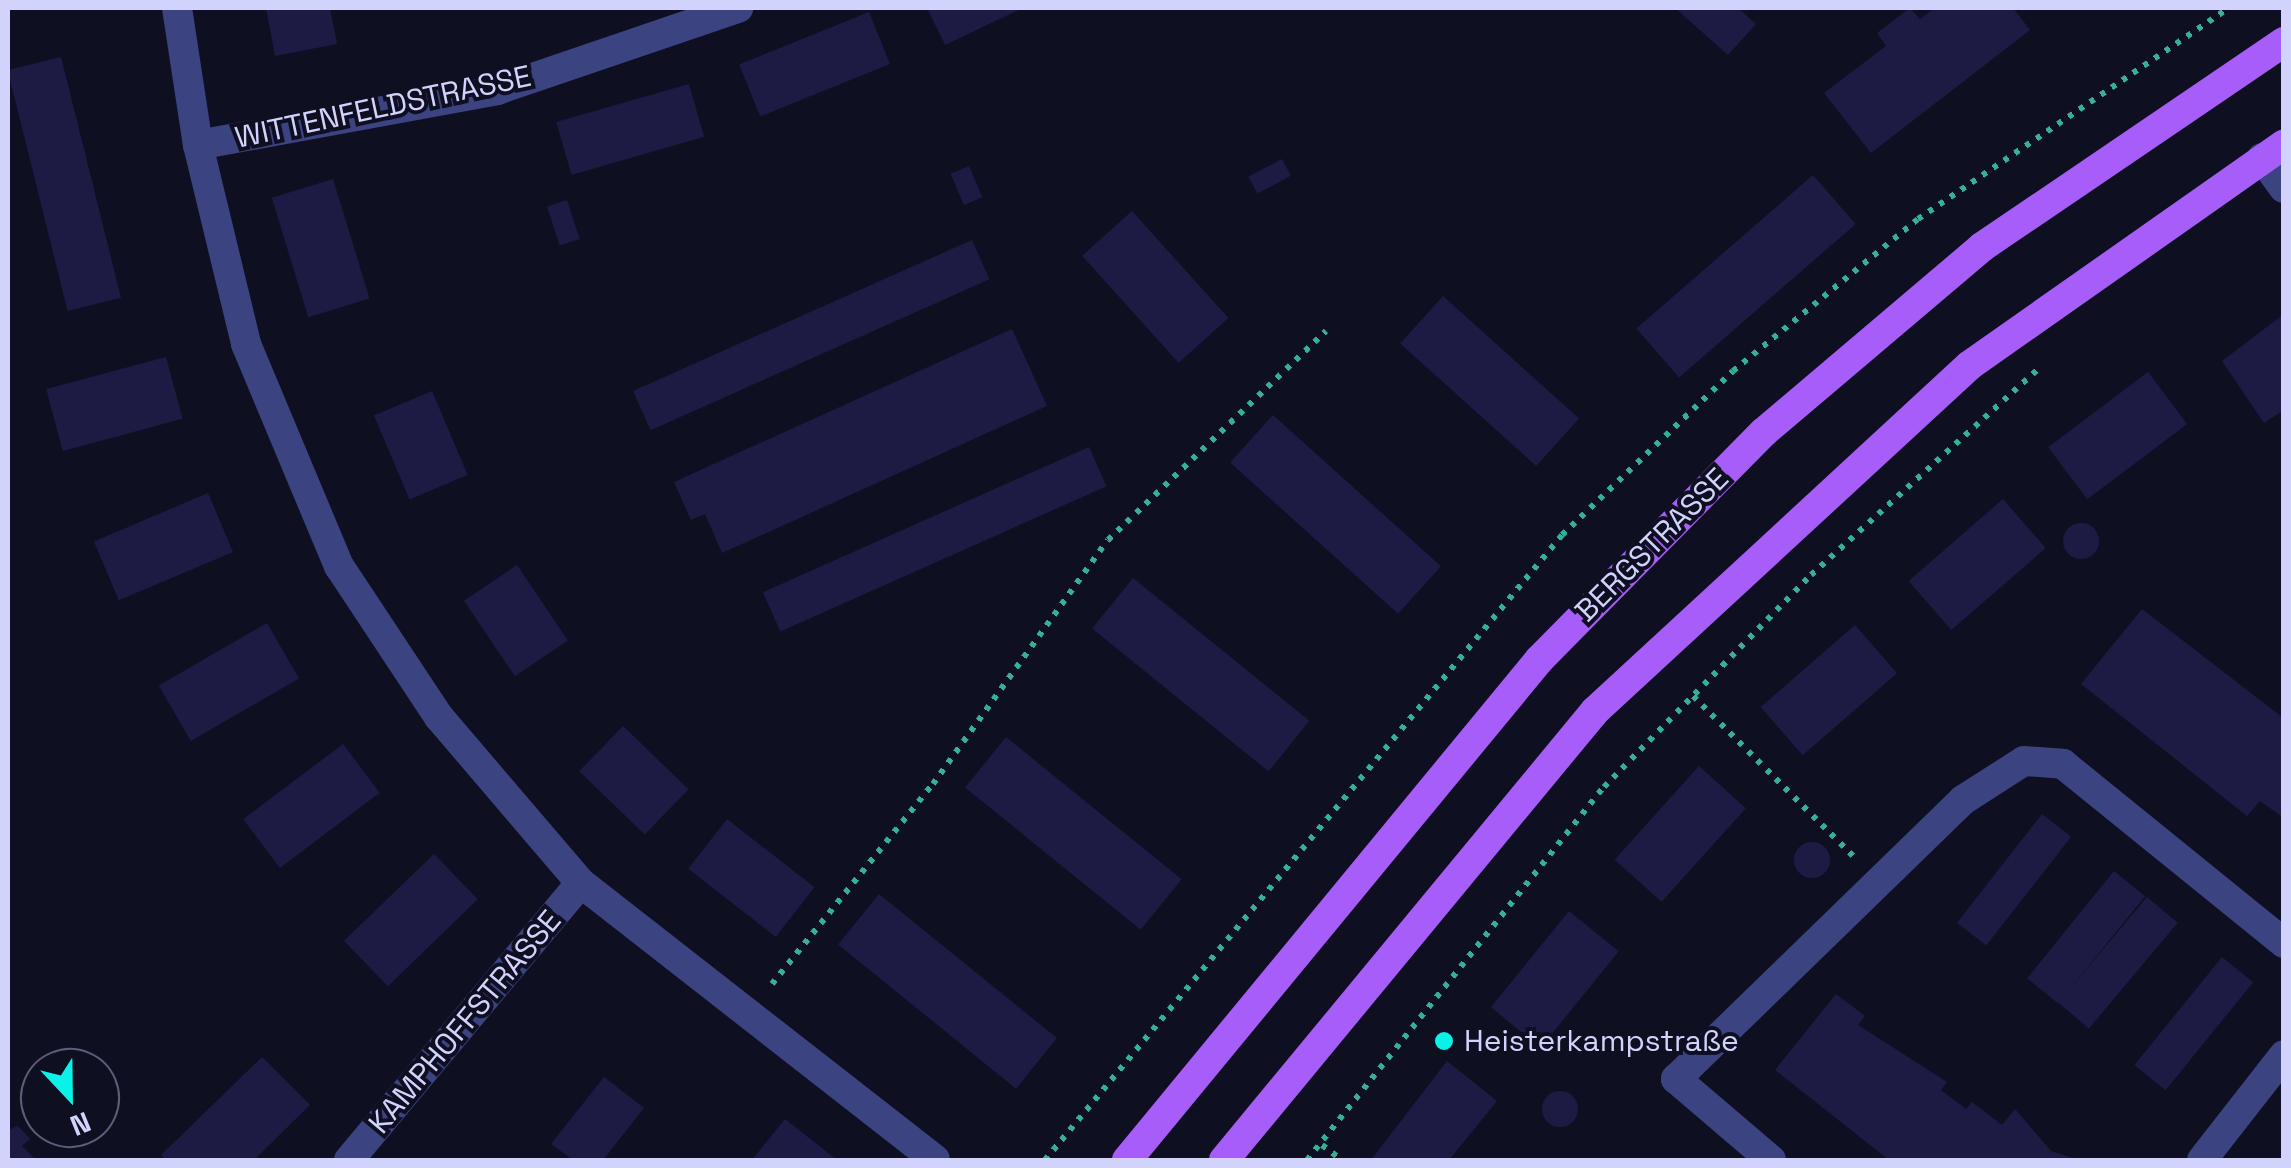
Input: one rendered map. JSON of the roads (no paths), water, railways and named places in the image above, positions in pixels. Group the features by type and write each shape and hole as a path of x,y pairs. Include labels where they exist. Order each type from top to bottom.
{"main road":[{"name":"BERGSTRASSE","path":"1127,1160 1539,660 1764,432 1968,257 2284,42"},
{"path":"1224,1160 1595,711 1970,365 2273,151"}],"street":[{"path":"177,8 198,145 246,344 339,566 439,718 581,883 934,1160"},
{"name":"WITTENFELDSTRASSE","path":"198,145 497,90 738,8"},
{"path":"2273,151 2284,188"},
{"path":"1771,1160 1676,1079 1878,880 2024,761 2063,764 2284,944"},
{"name":"KAMPHOFFSTRASSE","path":"349,1160 581,883"},
{"path":"2202,1160 2284,1055"}],"place":[{"name":"Heisterkampstraße","path":"1444,1041"}]}
